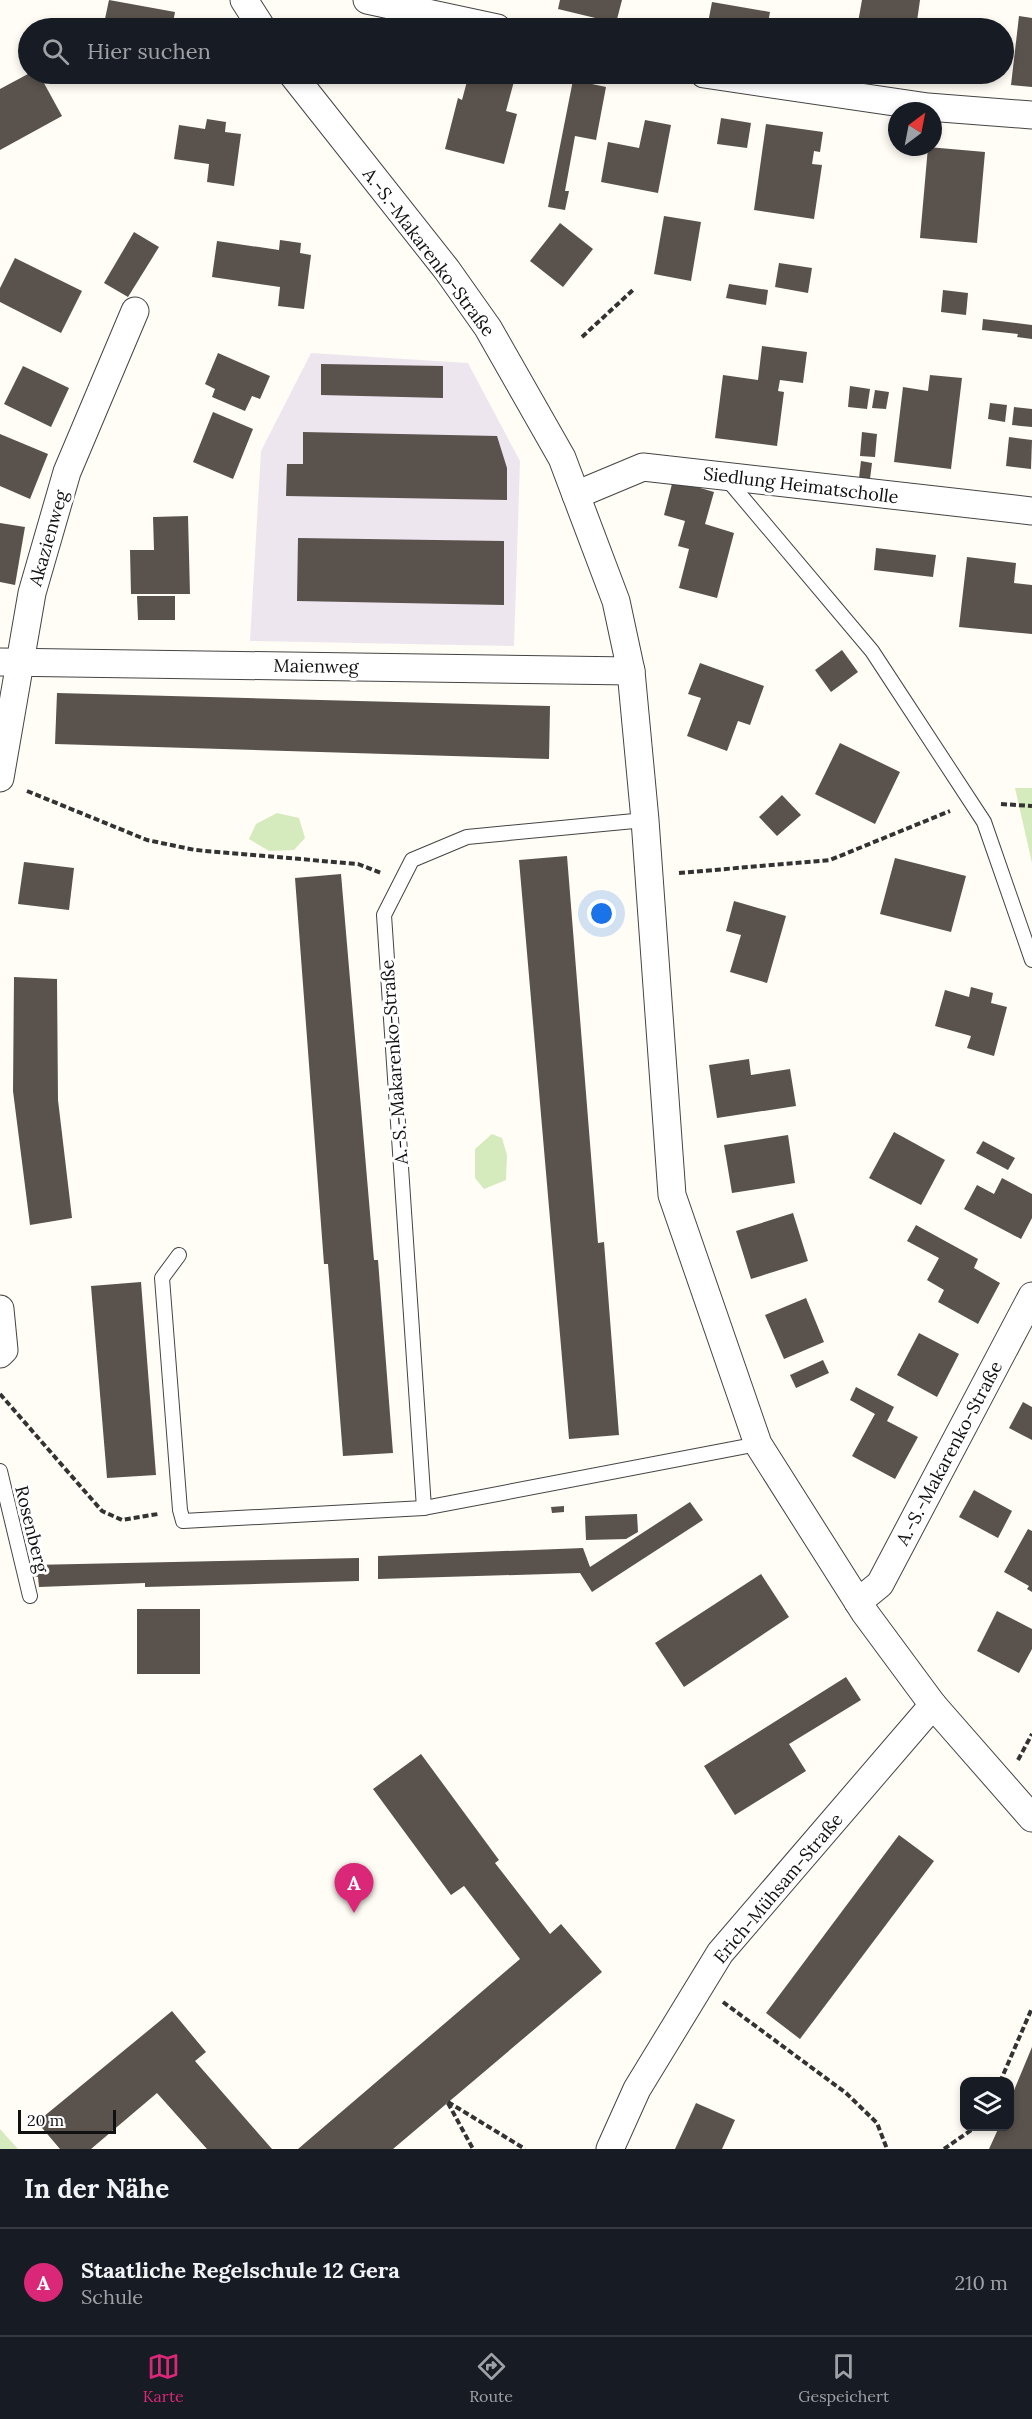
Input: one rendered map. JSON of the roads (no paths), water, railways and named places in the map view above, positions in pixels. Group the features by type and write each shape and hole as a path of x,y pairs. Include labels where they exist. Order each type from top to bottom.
{"street":[{"path":"244,0 256,18"},
{"path":"367,0 451,18"},
{"name":"A.-S.-Makarenko-Straße","path":"300,84 447,270 488,328 562,458 616,601 631,671 645,820 672,1195 758,1444 858,1602 933,1706 1032,1818"},
{"path":"772,84 928,107 1032,115"},
{"name":"Akazienweg","path":"10,783 10,662 67,472 135,311"},
{"name":"Siedlung Heimatscholle","path":"576,495 643,467 1032,511"},
{"name":"Maienweg","path":"10,662 631,671"},
{"name":"A.-S.-Makarenko-Straße","path":"858,1602 880,1584 1032,1296"},
{"path":"0,1309 4,1350 0,1354"},
{"name":"Erich-Mühsam-Straße","path":"610,2149 637,2090 720,1953 933,1706"}],"lane":[{"path":"724,476 872,651 972,803 984,822 1032,960"},
{"name":"A.-S.-Makarenko-Straße","path":"424,1508 384,915 412,860 467,837 645,820"},
{"path":"179,1255 162,1278 180,1510 183,1521 424,1508 758,1444"},
{"name":"Rosenberg","path":"0,1471 30,1596"}],"place":[{"name":"Staatliche Regelschule 12 Gera","path":"354,1913"}]}
